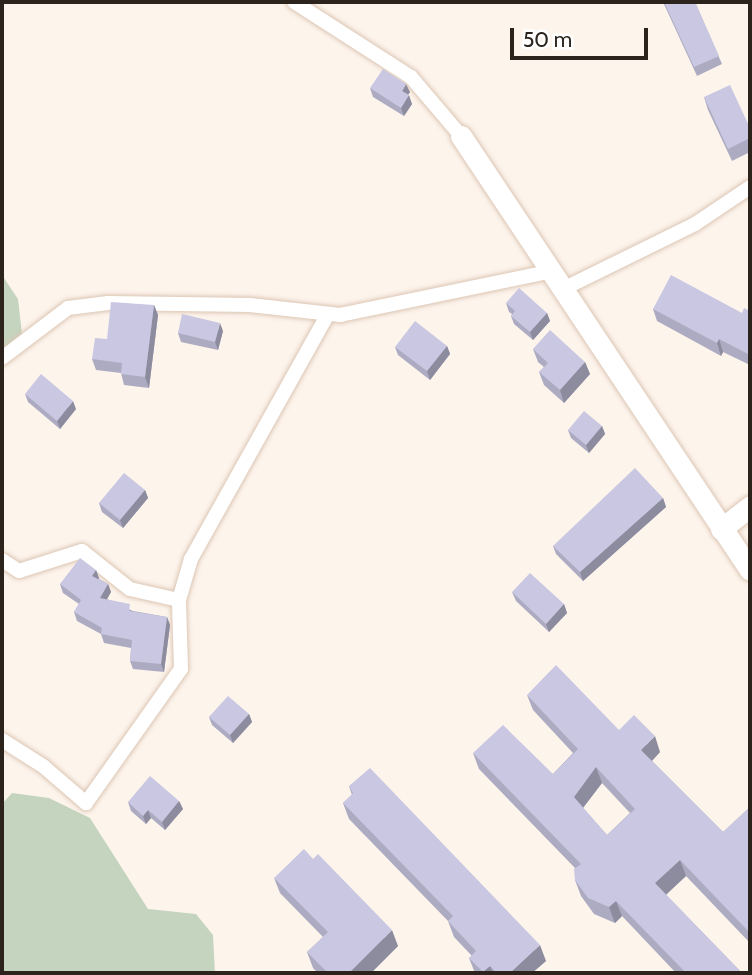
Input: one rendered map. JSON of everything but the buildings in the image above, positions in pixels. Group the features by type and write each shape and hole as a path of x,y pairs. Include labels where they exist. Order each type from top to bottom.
{"street":[{"path":"294,2 411,77 461,136 565,288 750,570"},
{"path":"565,288 695,224 750,187"},
{"path":"2,358 68,308 108,303 250,305 327,316 552,271"},
{"path":"2,740 43,766 86,803 181,669 179,600 191,559 327,316"},
{"path":"721,529 750,506"},
{"path":"2,560 19,571 82,551 130,589 179,600"}],"green space":[{"path":"2,275 18,299 22,334 2,350"},
{"path":"12,793 49,798 90,818 148,909 196,914 213,935 215,973 2,973 2,804"}]}
